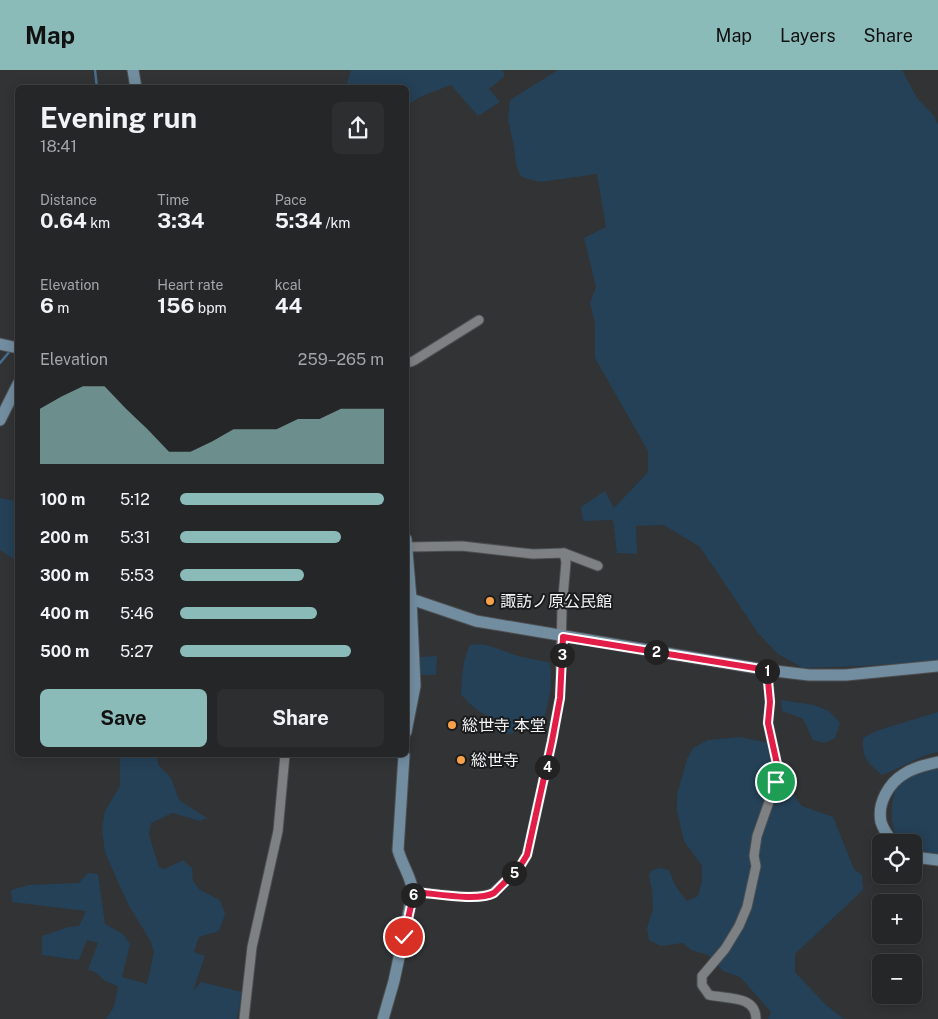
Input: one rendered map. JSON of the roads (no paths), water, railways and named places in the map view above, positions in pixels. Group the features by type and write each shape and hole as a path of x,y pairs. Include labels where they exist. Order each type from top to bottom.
{"street":[{"path":"133,70 136,85"},
{"path":"409,362 479,320"},
{"path":"0,344 15,347"},
{"path":"0,420 15,390"},
{"path":"409,543 462,546 533,554 564,553 598,566"},
{"path":"414,892 473,897 489,896 519,868 527,855 560,698 563,637 562,608 566,562 564,553"},
{"path":"409,571 414,686 409,715"},
{"path":"411,599 476,621 767,670 809,675 846,675 938,666"},
{"path":"756,1019 755,1009 750,1003 709,995 702,985 702,976 725,949 747,907 756,866 754,856 757,836 776,782 777,764 768,723 770,702 767,670"},
{"path":"244,1019 252,947 278,831 285,757"},
{"path":"383,1019 394,982 414,892 398,850 404,757"},
{"path":"888,834 881,821 881,810 889,788 910,770 938,762"},
{"path":"922,858 938,860"}],"waterway":[{"path":"95,70 97,85"},
{"path":"0,363 10,351"}],"place":[{"name":"諏訪ノ原公民館","path":"490,601"},
{"name":"総世寺 本堂","path":"452,725"},
{"name":"総世寺","path":"461,760"}]}
